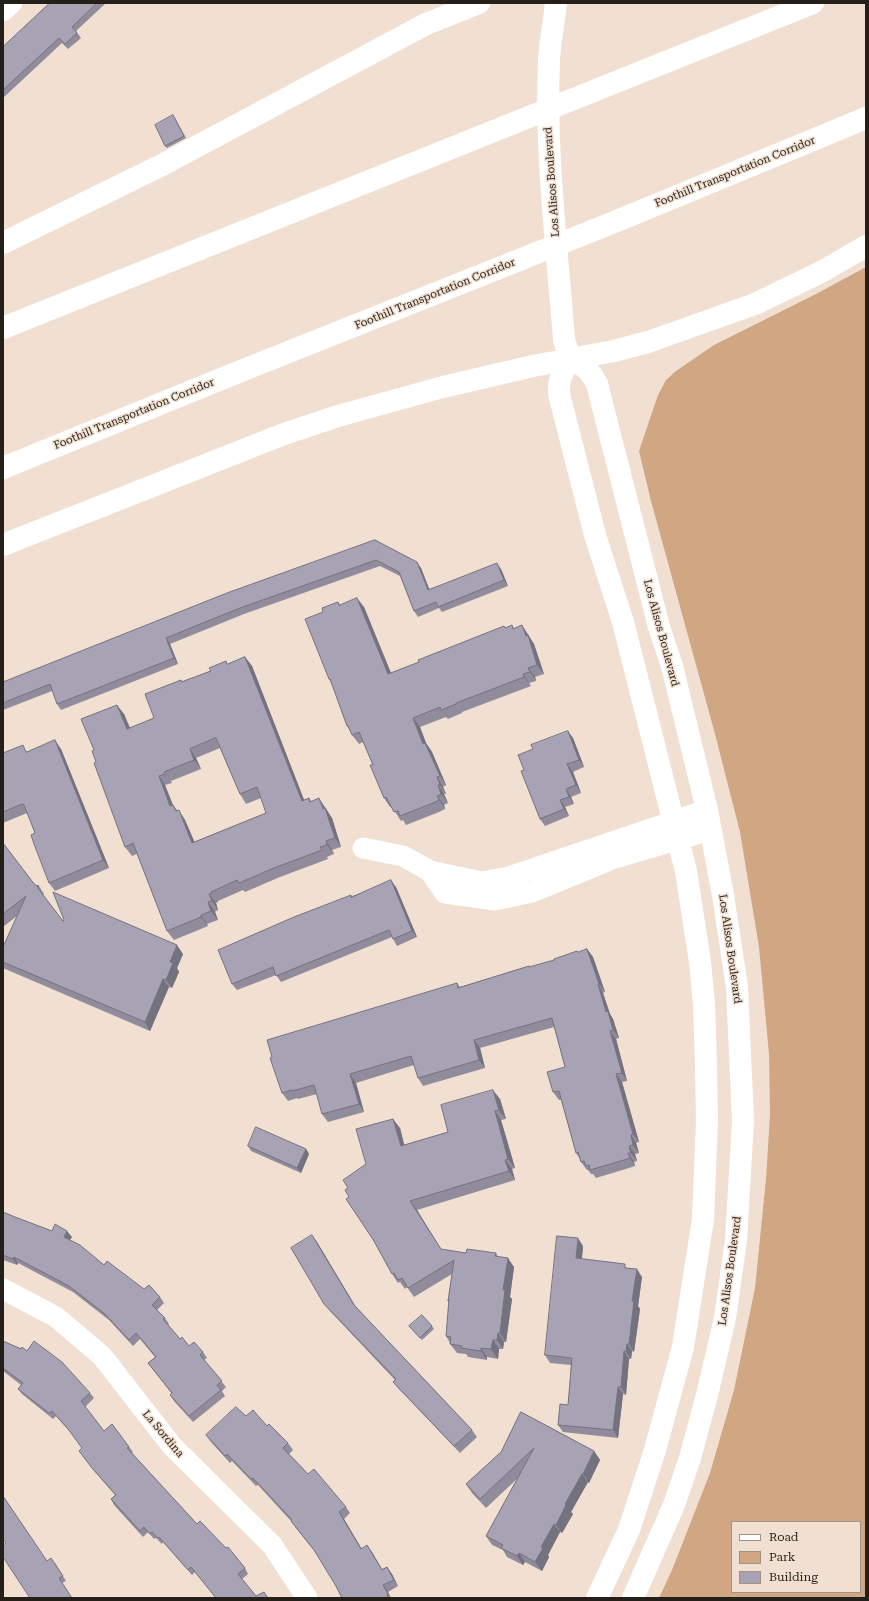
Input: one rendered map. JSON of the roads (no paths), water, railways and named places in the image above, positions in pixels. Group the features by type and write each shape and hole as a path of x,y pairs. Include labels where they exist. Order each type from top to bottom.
{"main road":[{"path":"3,243 164,164 426,24 479,3"},
{"name":"Los Alisos Boulevard","path":"556,3 549,59 548,121 551,192 564,340 571,360 584,365 592,373 597,384 659,627 672,666 708,820 737,987 743,1121 736,1240 725,1318 707,1396 690,1458 674,1505 633,1598"},
{"path":"3,328 813,3"},
{"name":"Foothill Transportation Corridor","path":"3,468 250,367 605,226 866,118"},
{"path":"3,545 284,434 338,416 443,387 533,366 571,360 648,342 755,304 823,271 866,246"},
{"path":"571,360 562,372 558,382 559,394 595,535 623,622 686,870 700,962 704,1004 707,1120 703,1219 683,1347 655,1450 629,1530 597,1598"}],"street":[{"path":"3,11 12,3"},
{"path":"363,848 402,856 430,871 481,882 509,877 708,820"},
{"name":"La Sordina","path":"3,1289 56,1317 102,1356 172,1446 272,1545 307,1598"}]}
